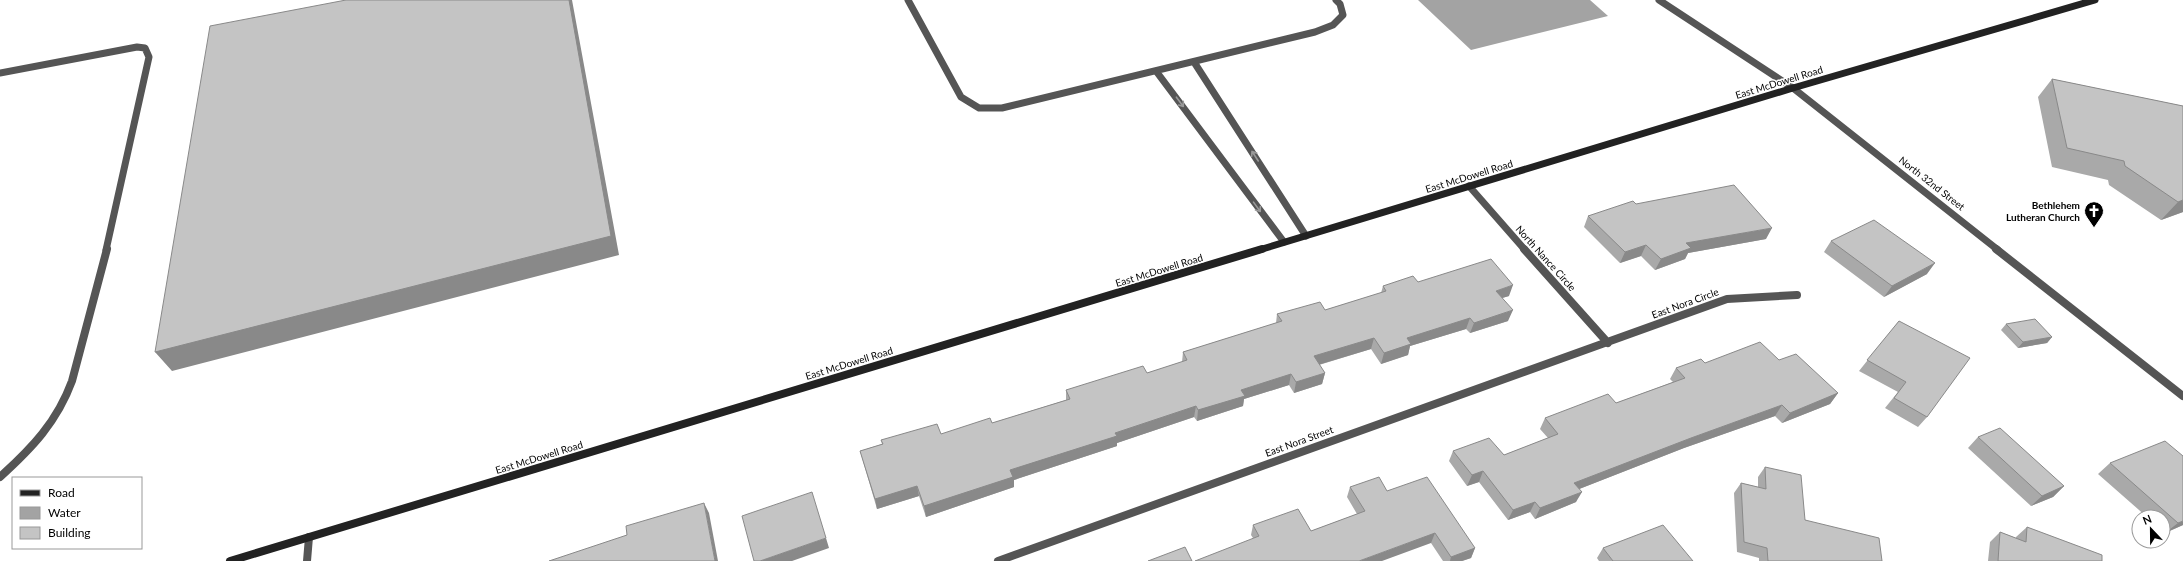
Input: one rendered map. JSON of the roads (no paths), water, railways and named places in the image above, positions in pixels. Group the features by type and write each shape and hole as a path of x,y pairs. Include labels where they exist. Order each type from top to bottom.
{"main road":[{"name":"East McDowell Road","path":"230,561 1794,88 2095,0"}],"street":[{"path":"908,0 961,97 979,108 1002,108 1315,32 1333,25 1343,15 1340,4 1336,0"},
{"name":"North 32nd Street","path":"1659,0 1794,88 2183,396"},
{"path":"0,73 137,47 145,48 149,57 112,228 72,381 63,406 14,465 0,476"},
{"path":"1194,62 1306,236"},
{"path":"1156,71 1284,242"},
{"name":"North Nance Circle","path":"1469,186 1608,343"},
{"name":"East Nora Circle","path":"1608,343 1727,299 1797,295"},
{"name":"East Nora Street","path":"998,561 1608,343"},
{"path":"307,561 309,537"}],"water":[{"path":"1418,0 1590,0 1608,16 1471,50"}],"place":[{"name":"Bethlehem Lutheran Church","path":"2094,228"}]}
